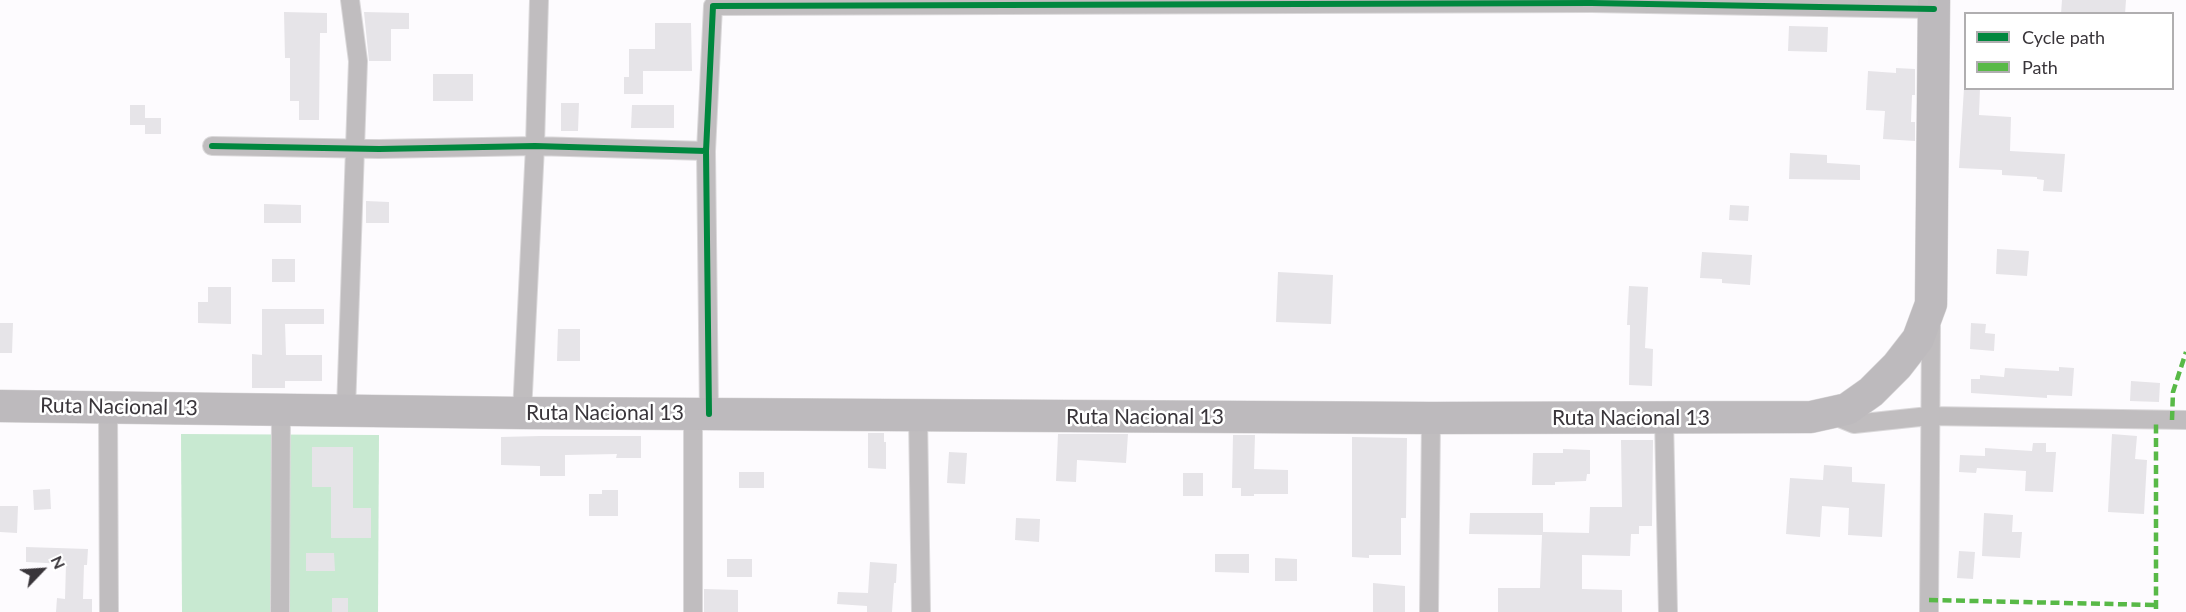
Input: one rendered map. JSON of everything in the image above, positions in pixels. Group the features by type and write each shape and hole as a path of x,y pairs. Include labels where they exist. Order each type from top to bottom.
{"highway":[{"name":"Ruta Nacional 13","path":"0,406 522,413 1431,418 1811,417 1828,414 1847,409 1871,393 1897,366 1918,339 1931,304 1934,5"}],"street":[{"path":"346,410 358,61 350,0"},
{"path":"522,413 535,146 539,0"},
{"path":"693,612 701,414 706,151 713,3 1591,2 1934,5"},
{"path":"212,146 355,149 535,146 706,151"},
{"path":"1929,612 1931,304"},
{"path":"108,407 109,612"},
{"path":"279,612 281,410"},
{"path":"1828,414 1854,424 1929,416 2186,420"},
{"path":"918,415 921,612"},
{"path":"1429,612 1431,418"},
{"path":"1664,418 1668,612"}],"green space":[{"path":"181,434 379,435 378,612 182,612"}],"building":[{"path":"2062,0 2126,0 2125,12 2061,12"},
{"path":"284,12 327,13 327,33 320,33 319,120 299,120 299,101 290,101 290,58 285,58"},
{"path":"364,12 409,13 409,29 391,29 391,61 369,61"},
{"path":"655,23 691,23 692,71 643,71 643,94 624,94 624,77 629,77 629,49 655,49"},
{"path":"1789,26 1828,27 1827,52 1788,51"},
{"path":"1896,68 1915,69 1915,95 1912,95 1911,122 1915,122 1915,141 1883,139 1885,111 1866,110 1868,71 1896,73"},
{"path":"433,74 473,74 473,101 433,101"},
{"path":"1964,88 1964,90 1980,90 1979,115 2011,117 2010,151 2065,154 2062,192 2043,191 2044,180 2037,179 2037,177 2002,175 2002,170 1959,168"},
{"path":"561,103 579,103 578,131 561,131"},
{"path":"130,105 145,105 145,118 161,118 161,134 145,134 145,125 130,125"},
{"path":"632,105 674,105 674,128 631,128"},
{"path":"1790,153 1827,155 1827,163 1860,165 1860,180 1789,179"},
{"path":"366,201 389,202 389,223 366,223"},
{"path":"264,204 301,205 301,223 264,223"},
{"path":"1730,205 1749,206 1748,221 1729,220"},
{"path":"1997,249 2029,251 2027,276 1996,274"},
{"path":"1702,252 1752,255 1750,285 1722,283 1722,279 1700,278"},
{"path":"272,259 295,259 295,282 272,282"},
{"path":"1278,272 1333,275 1331,324 1276,322"},
{"path":"1629,286 1648,287 1645,348 1653,349 1652,386 1629,385 1630,325 1627,325"},
{"path":"208,287 231,287 231,324 198,323 198,302 208,302"},
{"path":"262,309 324,309 324,324 285,324 286,355 322,355 322,381 285,381 285,388 252,388 252,354 262,355"},
{"path":"0,323 13,323 12,353 0,353"},
{"path":"1971,323 1986,324 1985,333 1995,334 1994,351 1970,349"},
{"path":"558,329 580,329 580,361 557,361"},
{"path":"2059,367 2074,368 2072,396 2047,395 2047,398 1971,393 1971,379 1980,379 1980,375 2004,377 2005,368 2059,371"},
{"path":"2131,381 2160,383 2159,402 2130,401"},
{"path":"868,433 884,433 886,469 868,468"},
{"path":"1058,434 1128,434 1126,463 1077,460 1076,482 1056,481"},
{"path":"2112,434 2137,436 2135,459 2147,460 2144,514 2108,512"},
{"path":"1233,435 1255,435 1254,469 1288,470 1288,494 1241,496 1241,488 1232,488"},
{"path":"641,436 641,458 616,458 617,454 565,455 565,476 540,476 540,466 501,465 501,437"},
{"path":"1352,437 1407,438 1406,518 1401,518 1401,555 1352,557"},
{"path":"1621,440 1653,440 1652,526 1639,526 1639,534 1631,534 1630,556 1582,555 1582,589 1622,590 1622,612 1498,612 1498,588 1540,588 1542,535 1469,534 1470,513 1543,513 1543,532 1589,533 1590,507 1622,507"},
{"path":"2033,443 2046,443 2046,452 2056,452 2053,492 2025,491 2026,471 1977,468 1976,473 1959,472 1960,455 1985,456 1985,448 2032,451"},
{"path":"312,447 353,447 353,508 371,508 371,538 331,538 331,487 312,487"},
{"path":"1563,449 1590,450 1590,474 1587,474 1586,481 1532,485 1533,453 1563,453"},
{"path":"949,452 967,453 965,484 947,483"},
{"path":"1824,465 1852,467 1852,482 1885,484 1882,537 1848,535 1849,508 1822,506 1820,537 1786,534 1790,478 1823,480"},
{"path":"739,472 764,472 764,488 739,488"},
{"path":"1183,473 1203,473 1203,496 1183,496"},
{"path":"50,489 51,509 34,510 33,490"},
{"path":"602,490 618,490 618,516 589,516 589,494 602,494"},
{"path":"0,506 18,506 17,533 0,532"},
{"path":"1984,513 2013,515 2012,532 2022,532 2020,558 1982,556"},
{"path":"1016,518 1040,519 1039,542 1015,540"},
{"path":"26,547 88,549 87,565 84,565 83,599 92,599 92,612 56,612 57,598 65,599 66,564 26,562"},
{"path":"1959,551 1975,552 1973,579 1957,578"},
{"path":"306,553 334,553 335,571 306,571"},
{"path":"1215,554 1249,554 1249,573 1215,572"},
{"path":"1275,558 1297,559 1297,581 1275,581"},
{"path":"727,559 752,559 752,577 727,577"},
{"path":"870,562 897,564 892,612 867,612 867,606 837,604 838,592 868,593"},
{"path":"1373,583 1405,586 1405,612 1373,612"},
{"path":"704,589 738,590 738,612 704,612"},
{"path":"332,598 348,598 348,612 332,612"}],"marked path":[{"path":"2172,420 2173,392 2186,352"},
{"path":"2156,420 2156,609"},
{"path":"1929,600 2156,605"}],"cycle path":[{"path":"709,414 706,151 713,6 1591,3 1934,9"},
{"path":"212,146 379,149 535,146 706,151"}]}
